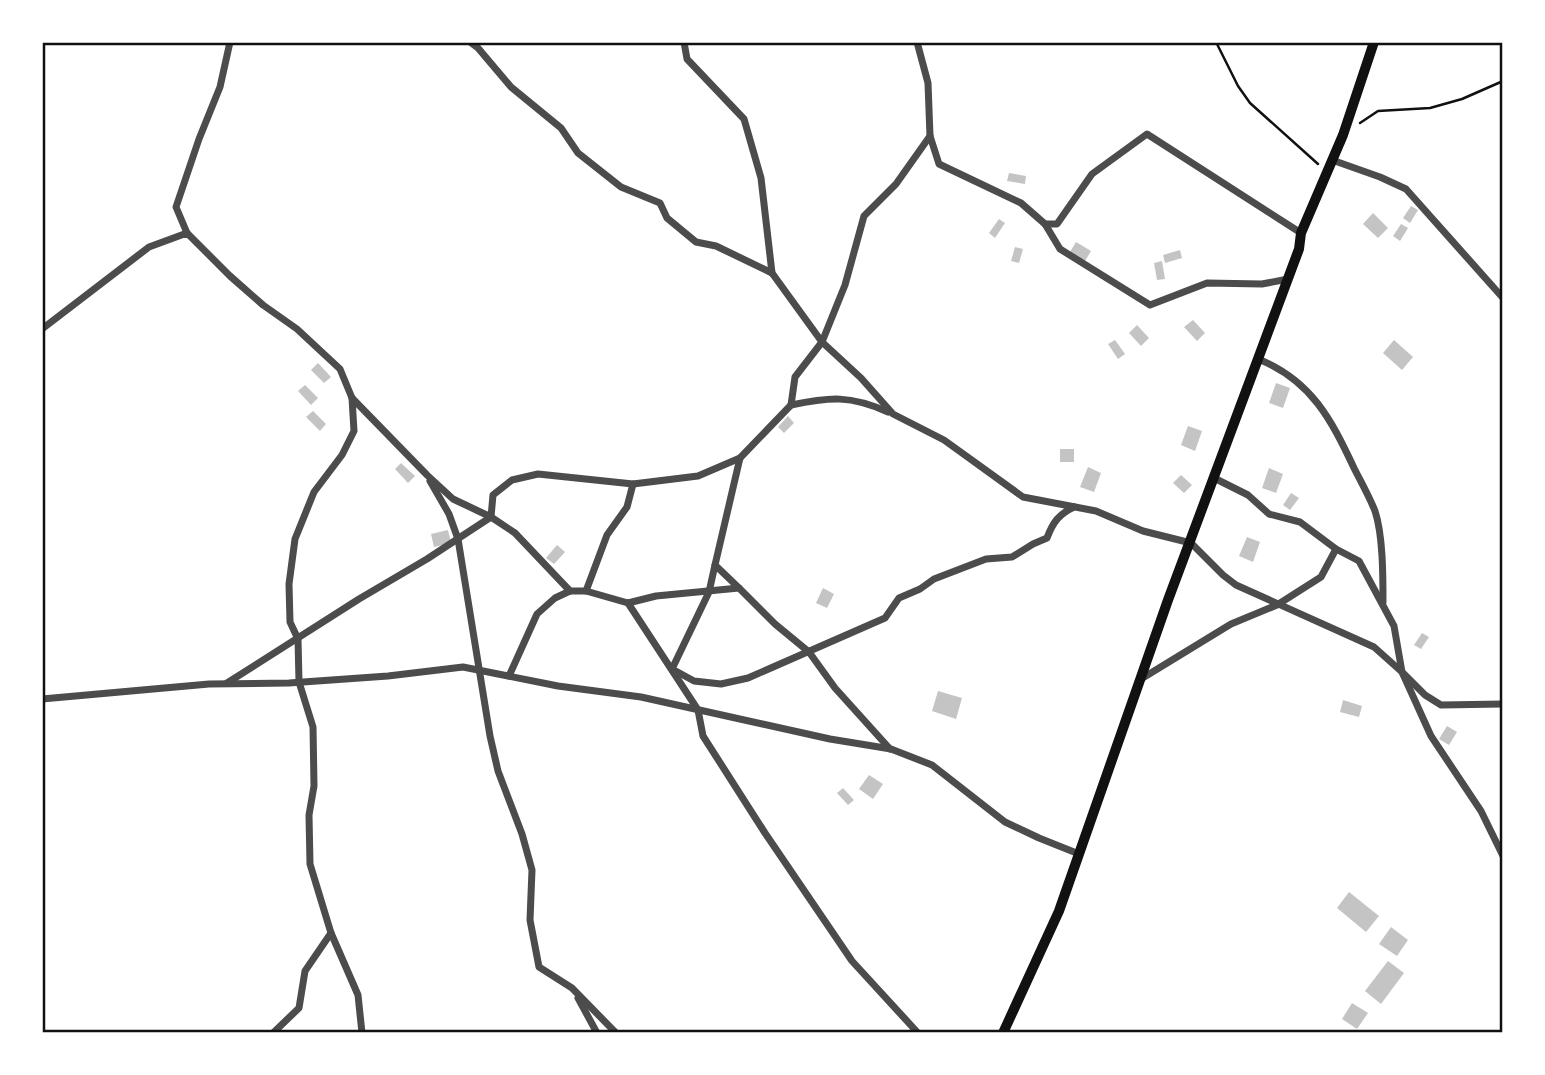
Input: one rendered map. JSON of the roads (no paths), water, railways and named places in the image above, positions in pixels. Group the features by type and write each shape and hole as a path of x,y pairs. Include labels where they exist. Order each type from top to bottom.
{"main road":[{"path":"1003,1033 1059,911 1299,249 1301,233 1343,135 1374,42"}],"street":[{"path":"230,42 220,87 176,207 187,233 230,276 297,329 340,369 352,398 354,431 342,455 314,492 295,539 289,584 290,622 298,639 299,682 313,727 314,786 309,815 310,864 331,933 358,995 362,1033"},
{"path":"470,42 478,47 511,87 561,128 578,153 621,187 660,203 667,218 696,242 716,246 772,273 822,342 862,377 893,414"},
{"path":"684,42 687,59 744,119 761,178 772,273"},
{"path":"917,42 928,83 930,136 939,164 1021,203 1045,224 1060,249 1150,305 1207,283 1262,284 1288,279"},
{"path":"1045,224 1057,223 1092,174 1147,134 1301,233"},
{"path":"791,405 795,377 822,342 845,285 863,216 896,184 930,136"},
{"path":"1332,160 1406,189 1503,298"},
{"path":"42,329 149,247 187,233"},
{"path":"1258,359 1310,391 1332,422 1376,513 1383,570 1383,604"},
{"path":"352,398 453,499 491,517 515,533 570,591"},
{"path":"491,517 493,495 512,480 538,474 633,484 698,476 740,458 791,405 829,398 865,401 944,440 1023,497 1096,510 1143,531 1191,543 1228,579 1277,605 1374,647 1425,695 1441,705 1503,704"},
{"path":"672,669 709,592 740,458"},
{"path":"427,475 449,514 458,539 490,736 498,771 533,870 530,920 540,967 572,988 616,1033"},
{"path":"1214,478 1248,495 1269,514 1300,522 1336,549 1359,561 1394,626 1402,672 1431,736 1481,811 1503,856"},
{"path":"586,591 607,535 627,507 633,484"},
{"path":"672,669 694,681 721,684 748,678 885,618 899,598 920,589 934,579 986,559 1012,557 1047,538 1053,522 1075,506"},
{"path":"226,683 491,517"},
{"path":"1141,679 1231,624 1277,605 1321,577 1336,549"},
{"path":"715,565 775,624 809,652 835,688 891,749"},
{"path":"509,676 537,614 555,598 570,591 586,591 628,603 656,596 739,588"},
{"path":"628,603 698,710 703,736 765,833 852,961 918,1033"},
{"path":"42,699 226,683 299,682 388,676 463,667 558,686 640,697 830,739 891,749 932,765 1006,822 1079,854"},
{"path":"273,1033 299,1008 305,971 331,933"},
{"path":"572,988 597,1033"},
{"path":"902,1033 909,1024"}]}
